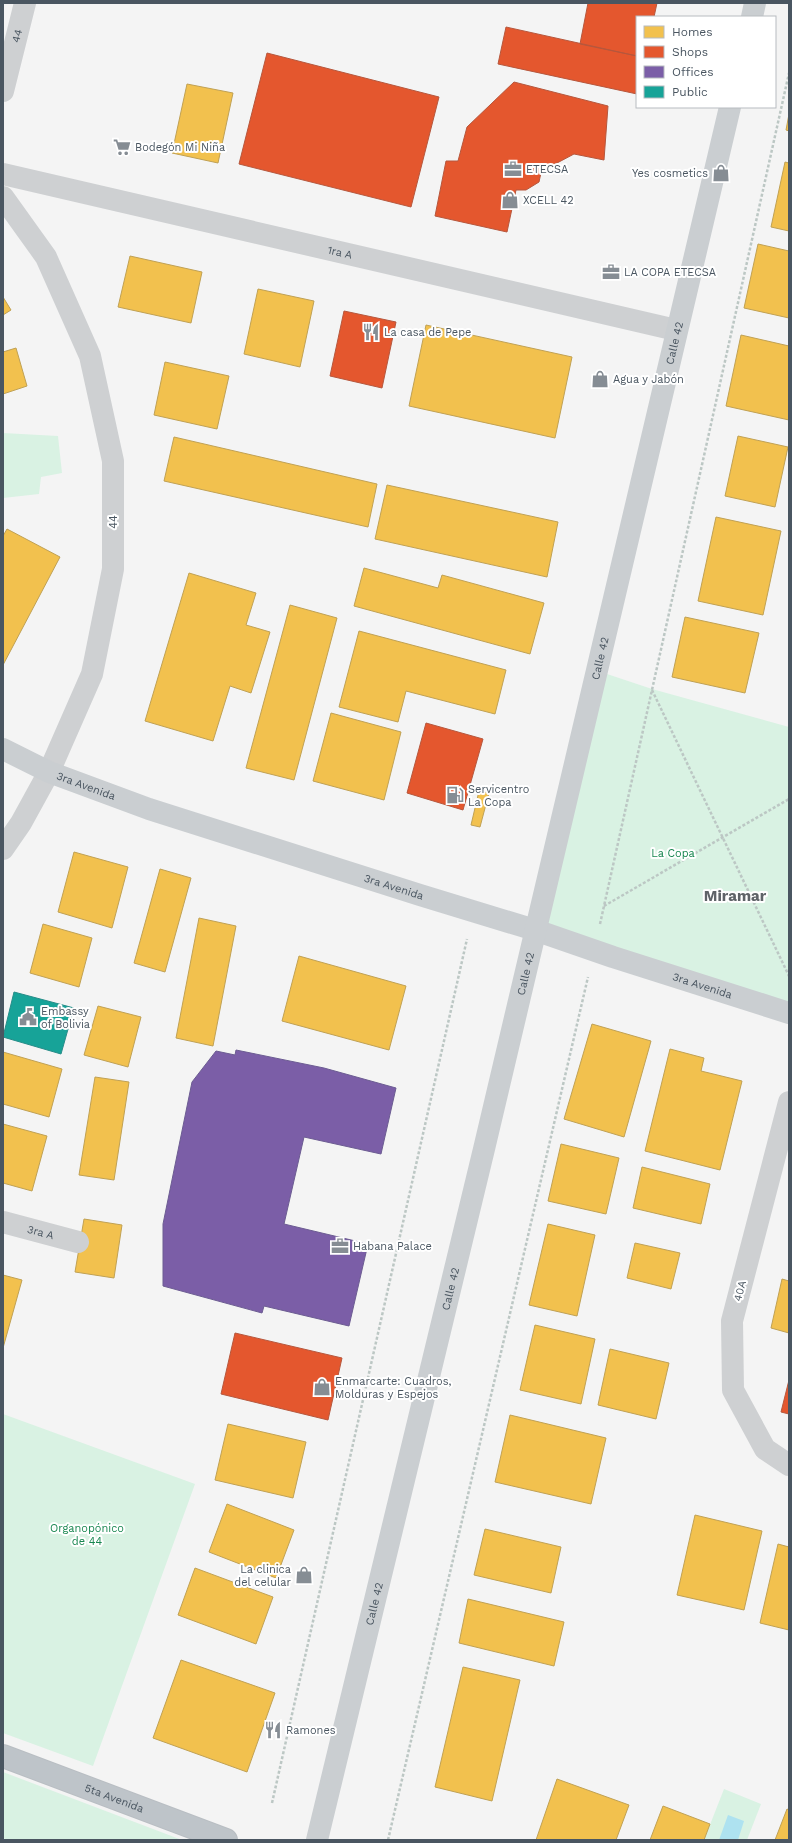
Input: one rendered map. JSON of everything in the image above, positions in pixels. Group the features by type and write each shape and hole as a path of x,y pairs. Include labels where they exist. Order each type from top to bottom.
{"highway":[{"name":"5ta Avenida","path":"3,1756 226,1840"}],"main road":[{"path":"752,16 755,3"},
{"name":"Calle 42","path":"317,1840 598,671 676,330 730,108"},
{"name":"3ra Avenida","path":"3,749 49,772 150,809 535,930 612,957 789,1013"}],"street":[{"name":"44","path":"3,91 25,3"},
{"name":"1ra A","path":"3,174 676,330"},
{"name":"44","path":"3,197 46,258 90,356 113,461 113,569 92,674 49,772 21,823 3,849"},
{"name":"40A","path":"789,1102 732,1321 733,1390 765,1449 789,1465"},
{"name":"3ra A","path":"3,1222 78,1242"}],"path":[{"path":"652,689 789,976"},
{"path":"604,906 789,799"},
{"path":"272,1802 473,911"}],"green space":[{"path":"3,433 58,436 62,473 41,477 39,494 3,498"},
{"name":"La Copa","path":"598,671 652,689 789,727 789,1013 535,930"},
{"name":"Organopónico de 44","path":"3,1414 195,1484 93,1766 3,1733"},
{"path":"3,1772 182,1840 8,1840 3,1838"},
{"path":"724,1789 761,1804 747,1840 704,1840"}],"water":[{"path":"728,1815 744,1821 738,1840 719,1840"}],"building: Homes":[{"path":"187,84 233,93 218,163 172,153"},
{"path":"789,114 789,131 786,130"},
{"path":"785,162 789,163 789,231 771,227"},
{"path":"758,244 789,251 789,318 744,308"},
{"path":"130,256 202,272 191,323 118,307"},
{"path":"258,289 314,301 300,367 244,354"},
{"path":"3,297 11,310 3,315"},
{"path":"426,325 572,357 555,438 409,406"},
{"path":"741,335 789,346 789,420 726,406"},
{"path":"16,348 27,386 3,394 3,352"},
{"path":"165,362 229,376 217,429 154,415"},
{"path":"738,436 788,447 775,507 725,496"},
{"path":"174,437 377,484 368,527 164,481"},
{"path":"387,485 558,522 547,577 375,539"},
{"path":"716,517 781,531 763,615 698,601"},
{"path":"7,529 60,557 3,665 3,536"},
{"path":"364,568 438,588 442,575 544,603 530,654 354,606"},
{"path":"189,573 256,593 246,625 270,632 251,693 230,686 213,741 145,721"},
{"path":"290,605 337,618 294,780 246,768"},
{"path":"685,617 759,633 745,693 672,677"},
{"path":"359,631 506,670 495,714 406,691 398,722 339,707"},
{"path":"331,713 401,732 384,800 313,781"},
{"path":"479,791 489,793 480,827 471,825"},
{"path":"74,852 128,867 112,928 58,912"},
{"path":"160,869 191,878 165,972 134,963"},
{"path":"199,918 236,926 213,1046 176,1038"},
{"path":"43,924 92,938 79,987 30,973"},
{"path":"299,956 406,986 389,1050 282,1021"},
{"path":"98,1006 141,1017 128,1067 84,1055"},
{"path":"592,1024 651,1041 624,1137 564,1119"},
{"path":"670,1049 704,1058 701,1071 742,1081 720,1170 645,1151"},
{"path":"3,1052 62,1069 49,1117 3,1104"},
{"path":"95,1077 129,1082 114,1180 79,1175"},
{"path":"3,1124 47,1136 32,1191 3,1183"},
{"path":"561,1144 619,1158 606,1214 548,1201"},
{"path":"642,1167 710,1184 701,1224 633,1208"},
{"path":"84,1219 122,1225 114,1278 75,1272"},
{"path":"548,1224 595,1235 577,1316 529,1305"},
{"path":"635,1243 680,1253 671,1289 627,1278"},
{"path":"3,1275 22,1280 3,1348"},
{"path":"782,1279 789,1281 789,1333 771,1328"},
{"path":"535,1325 595,1339 581,1404 520,1390"},
{"path":"610,1349 669,1363 656,1419 598,1405"},
{"path":"510,1415 606,1438 591,1504 495,1482"},
{"path":"228,1424 306,1442 293,1498 215,1480"},
{"path":"227,1504 294,1530 276,1578 209,1552"},
{"path":"695,1515 762,1531 744,1610 677,1595"},
{"path":"485,1529 561,1547 551,1593 474,1575"},
{"path":"778,1544 789,1547 789,1630 760,1623"},
{"path":"195,1568 273,1597 256,1644 178,1615"},
{"path":"468,1599 564,1622 554,1666 459,1643"},
{"path":"181,1660 275,1693 247,1772 153,1738"},
{"path":"463,1667 520,1680 492,1801 435,1787"},
{"path":"557,1779 629,1805 616,1840 536,1840"},
{"path":"663,1806 710,1824 704,1840 650,1840"},
{"path":"787,1809 789,1810 789,1840 775,1840"}],"building: Shops":[{"path":"588,3 657,3 654,16 636,16 636,56 580,44"},
{"path":"506,27 636,56 636,94 498,64"},
{"path":"267,53 439,97 411,207 239,164"},
{"path":"514,82 608,106 604,160 574,154 557,163 542,168 539,182 526,190 516,190 507,232 435,216 446,161 458,161 467,127"},
{"path":"344,311 396,322 382,388 330,376"},
{"path":"426,723 483,739 463,810 407,793"},
{"path":"235,1333 342,1358 328,1420 221,1394"},
{"path":"789,1380 789,1414 781,1412"}],"building: Offices":[{"path":"236,1050 324,1068 396,1088 381,1154 304,1137 284,1224 368,1244 349,1326 264,1306 262,1313 163,1286 163,1224 192,1082 216,1051 235,1055"}],"building: Public":[{"path":"14,992 74,1008 61,1054 3,1037"}],"place":[{"name":"Bodegón Mi Niña","path":"122,147"},
{"name":"ETECSA","path":"513,169"},
{"name":"Yes cosmetics","path":"721,173"},
{"name":"XCELL 42","path":"510,200"},
{"name":"LA COPA ETECSA","path":"611,272"},
{"name":"La casa de Pepe","path":"371,332"},
{"name":"Agua y Jabón","path":"600,379"},
{"name":"Servicentro La Copa","path":"455,795"},
{"name":"Embassy of Bolivia","path":"28,1017"},
{"name":"Habana Palace","path":"340,1246"},
{"name":"Enmarcarte: Cuadros, Molduras y Espejos","path":"322,1387"},
{"name":"La clinica del celular","path":"304,1575"},
{"name":"Ramones","path":"273,1730"}],"district":[{"name":"Miramar","path":"735,896"}]}
